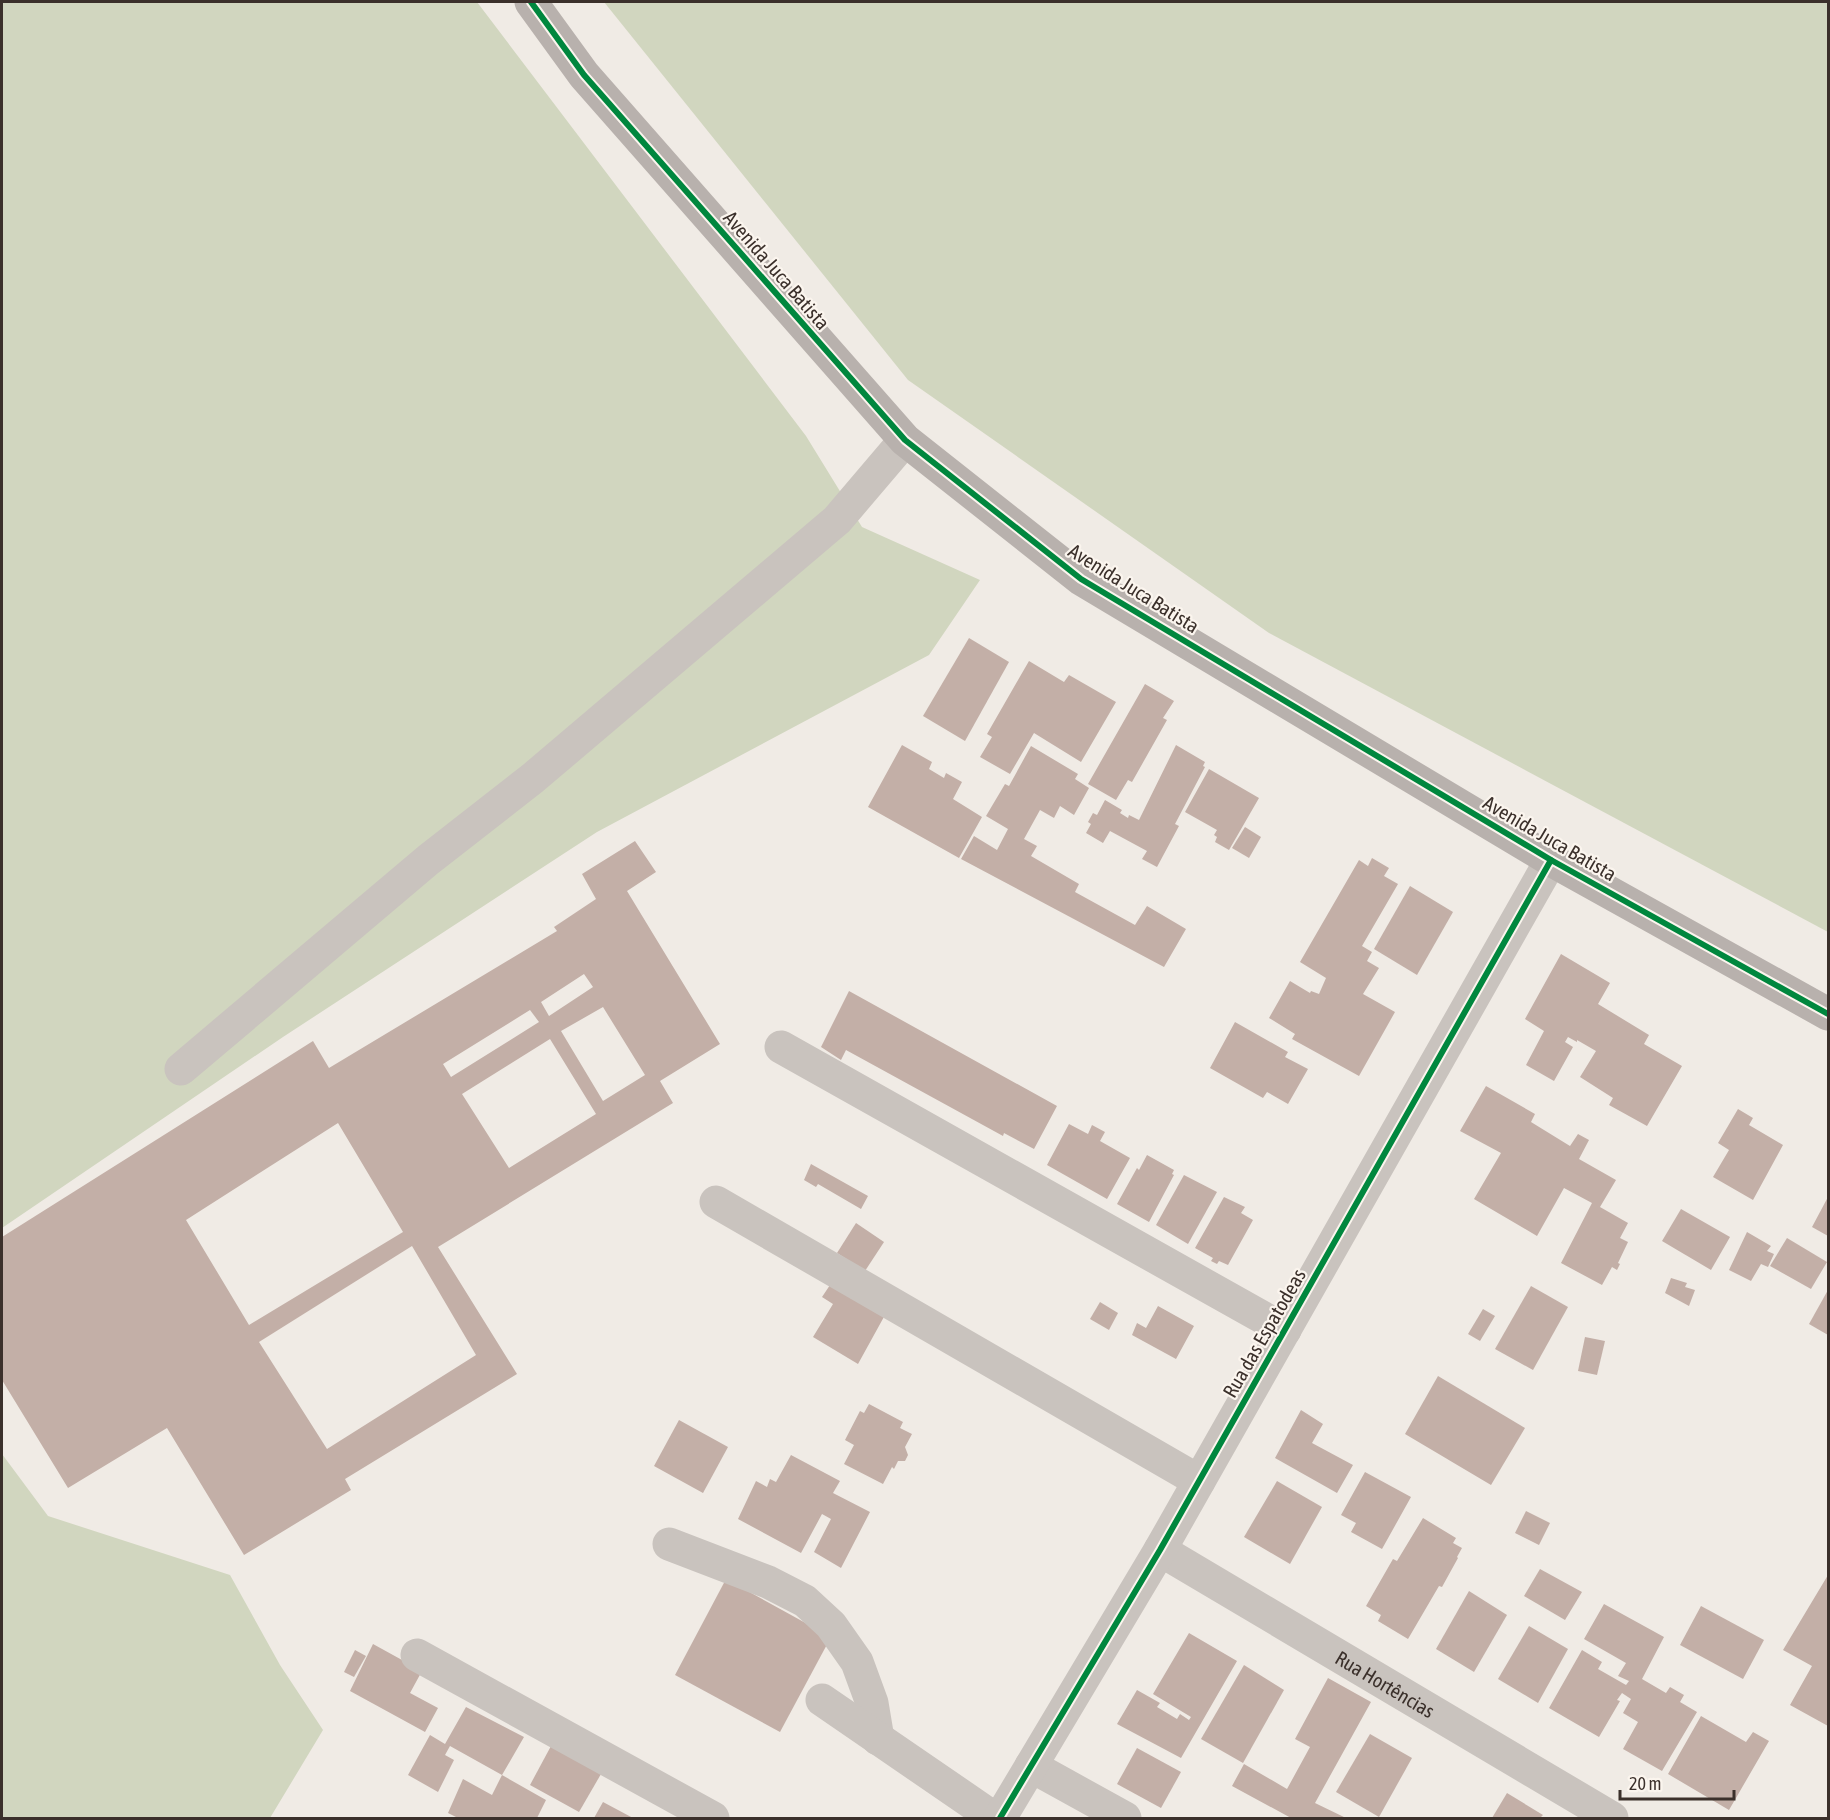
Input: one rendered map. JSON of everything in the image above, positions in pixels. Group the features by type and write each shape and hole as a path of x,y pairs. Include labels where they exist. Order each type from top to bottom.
{"main road":[{"name":"Avenida Juca Batista","path":"531,2 584,75 905,440 1081,579 1551,860 1828,1014"}],"street":[{"path":"181,1069 428,860 533,778 837,520 905,440"},
{"name":"Rua das Espatodeas","path":"1000,1818 1160,1550 1551,860"},
{"path":"781,1047 1285,1330"},
{"path":"716,1202 1198,1481"},
{"path":"669,1544 768,1582 805,1601 831,1625 856,1662 872,1703 878,1738"},
{"name":"Rua Hortências","path":"1160,1550 1612,1818"},
{"path":"417,1655 713,1818"},
{"path":"822,1700 994,1818"},
{"path":"1031,1766 1125,1818"}],"green space":[{"path":"2,2 477,2 806,436 862,527 980,580 929,655 597,832 283,1037 2,1228"},
{"path":"604,2 1828,2 1828,932 1269,633 908,380"},
{"path":"2,1454 48,1516 230,1575 280,1665 323,1730 270,1818 2,1818"}],"building":[{"path":"969,638 1009,662 965,741 923,716"},
{"path":"1029,661 1064,682 1069,675 1116,702 1081,762 1034,733 1010,774 980,757 992,737 987,734"},
{"path":"1145,684 1174,701 1163,718 1167,720 1132,782 1128,780 1116,800 1088,784"},
{"path":"902,745 932,762 929,769 944,778 946,773 962,782 953,799 982,817 959,858 868,807"},
{"path":"1176,745 1205,762 1203,766 1205,767 1175,824 1179,826 1157,867 1142,859 1147,851 1110,831 1103,843 1086,833 1093,813 1097,815 1105,800 1122,810 1120,813 1128,818 1129,815 1139,820"},
{"path":"1031,746 1078,774 1075,779 1089,788 1074,815 1060,806 1054,818 1040,810 1024,839 1037,846 1031,856 1079,884 1075,892 1135,925 1147,906 1186,929 1164,967 961,859 974,836 997,850 1008,829 986,816 1005,784 1009,786"},
{"path":"1209,769 1259,798 1229,850 1215,842 1217,837 1214,835 1217,830 1185,812"},
{"path":"1245,827 1261,837 1249,858 1232,848"},
{"path":"635,841 656,872 627,891 720,1044 660,1081 673,1103 438,1247 517,1374 345,1479 351,1490 244,1555 167,1428 68,1488 2,1380 2,1237 313,1041 329,1068 557,931 554,927 596,899 582,874","holes":["584,974 593,987 549,1016 541,1002","603,1007 645,1075 603,1101 561,1031","530,1010 539,1022 451,1077 443,1064","550,1039 596,1114 509,1168 462,1094","338,1123 403,1232 249,1325 186,1220","412,1246 476,1355 327,1449 259,1342"]},
{"path":"1372,858 1389,868 1384,876 1398,884 1362,946 1372,952 1367,961 1379,968 1363,994 1395,1012 1359,1076 1292,1039 1295,1034 1269,1018 1290,981 1310,993 1311,991 1319,994 1326,978 1300,962 1359,860 1368,866"},
{"path":"1410,886 1453,912 1417,975 1374,949"},
{"path":"1561,954 1610,983 1598,1004 1649,1035 1644,1044 1682,1066 1647,1126 1609,1105 1613,1098 1580,1077 1596,1051 1577,1040 1577,1042 1568,1037 1565,1042 1573,1047 1554,1081 1526,1065 1544,1031 1525,1019"},
{"path":"849,991 1057,1106 1034,1149 1004,1133 1003,1136 846,1050 841,1060 821,1047"},
{"path":"1235,1022 1288,1052 1285,1057 1308,1069 1288,1104 1267,1092 1263,1098 1210,1068"},
{"path":"1486,1086 1535,1114 1531,1122 1570,1146 1578,1134 1589,1140 1579,1159 1616,1180 1600,1207 1628,1223 1620,1238 1628,1242 1617,1270 1612,1267 1602,1285 1561,1263 1592,1203 1564,1188 1537,1236 1474,1199 1501,1153 1460,1131"},
{"path":"1738,1109 1753,1118 1749,1125 1783,1145 1753,1200 1713,1177 1729,1150 1718,1143"},
{"path":"1069,1124 1088,1134 1092,1125 1105,1132 1100,1141 1130,1158 1107,1199 1047,1165"},
{"path":"1147,1155 1174,1170 1172,1174 1174,1175 1149,1222 1117,1204"},
{"path":"811,1164 868,1196 861,1209 818,1184 816,1187 804,1180"},
{"path":"1184,1175 1217,1192 1188,1244 1156,1225"},
{"path":"1224,1197 1245,1207 1241,1213 1253,1220 1228,1265 1219,1261 1217,1264 1211,1261 1213,1258 1195,1248"},
{"path":"1828,1197 1828,1236 1812,1227"},
{"path":"1681,1209 1730,1237 1711,1270 1662,1241"},
{"path":"856,1223 884,1242 865,1271 837,1253"},
{"path":"1747,1232 1771,1246 1767,1251 1774,1254 1768,1267 1761,1264 1751,1281 1729,1270"},
{"path":"1787,1238 1827,1262 1811,1289 1770,1266"},
{"path":"1671,1278 1687,1283 1685,1287 1695,1290 1689,1306 1665,1293"},
{"path":"834,1279 885,1315 858,1364 813,1337 833,1304 822,1297"},
{"path":"1531,1286 1568,1307 1533,1370 1495,1349"},
{"path":"1828,1290 1828,1335 1809,1324"},
{"path":"1100,1302 1118,1313 1109,1330 1090,1319"},
{"path":"1158,1306 1194,1326 1176,1359 1132,1335 1137,1323 1146,1328"},
{"path":"1483,1309 1495,1316 1480,1341 1468,1334"},
{"path":"1585,1337 1605,1341 1597,1375 1578,1371"},
{"path":"1438,1376 1525,1428 1491,1485 1405,1434"},
{"path":"869,1404 903,1422 900,1428 912,1434 905,1447 908,1455 905,1461 898,1461 894,1469 892,1467 883,1484 844,1464 854,1445 845,1440 860,1411 864,1413"},
{"path":"1301,1410 1323,1424 1312,1443 1353,1465 1337,1493 1275,1458"},
{"path":"679,1420 728,1447 703,1493 654,1466"},
{"path":"791,1455 840,1481 833,1493 870,1512 841,1568 814,1552 831,1519 822,1514 801,1553 738,1519 756,1481 767,1487 770,1479 776,1482"},
{"path":"1365,1472 1411,1497 1382,1549 1351,1532 1356,1523 1341,1515"},
{"path":"1277,1481 1322,1507 1290,1564 1244,1537"},
{"path":"1526,1511 1550,1523 1539,1545 1515,1533"},
{"path":"1423,1518 1456,1538 1453,1543 1462,1548 1442,1587 1439,1586 1408,1639 1378,1621 1381,1615 1366,1606 1393,1559 1397,1561"},
{"path":"1540,1569 1582,1592 1565,1620 1524,1596"},
{"path":"1828,1575 1828,1726 1790,1705 1812,1666 1783,1650"},
{"path":"726,1579 831,1637 780,1732 675,1675"},
{"path":"1469,1591 1507,1615 1474,1672 1436,1649"},
{"path":"1604,1604 1664,1637 1642,1679 1666,1693 1670,1687 1684,1695 1680,1702 1697,1712 1662,1771 1623,1749 1638,1722 1623,1713 1631,1699 1622,1693 1617,1700 1620,1701 1599,1737 1549,1708 1582,1650 1602,1662 1598,1669 1626,1685 1629,1681 1618,1676 1626,1663 1584,1639"},
{"path":"1701,1606 1764,1640 1743,1679 1680,1645"},
{"path":"1529,1626 1568,1649 1538,1703 1498,1679"},
{"path":"1189,1633 1237,1661 1181,1758 1117,1724 1137,1690 1160,1703 1157,1707 1177,1719 1180,1714 1189,1720 1191,1717 1153,1694"},
{"path":"373,1644 422,1671 410,1693 438,1708 425,1732 350,1691"},
{"path":"355,1650 366,1656 354,1677 344,1672"},
{"path":"1244,1665 1284,1690 1243,1763 1201,1739"},
{"path":"1328,1678 1371,1702 1315,1803 1346,1818 1291,1818 1232,1786 1244,1764 1287,1789 1310,1747 1295,1739"},
{"path":"466,1707 524,1737 502,1775 450,1746 445,1755 454,1760 438,1792 408,1775 430,1735 445,1744"},
{"path":"1701,1716 1746,1742 1753,1732 1769,1741 1729,1810 1668,1774"},
{"path":"1370,1734 1412,1758 1379,1817 1336,1792"},
{"path":"551,1746 601,1774 579,1812 530,1785"},
{"path":"1137,1748 1181,1772 1161,1808 1117,1784"},
{"path":"502,1775 546,1800 537,1818 458,1818 448,1813 463,1779 492,1795"},
{"path":"1507,1793 1543,1815 1540,1818 1492,1818"},
{"path":"603,1802 633,1818 594,1818"}],"cycle path":[{"path":"531,2 584,75 905,440 1081,579 1551,860 1828,1014"},
{"path":"1000,1818 1160,1550 1551,860"}]}
